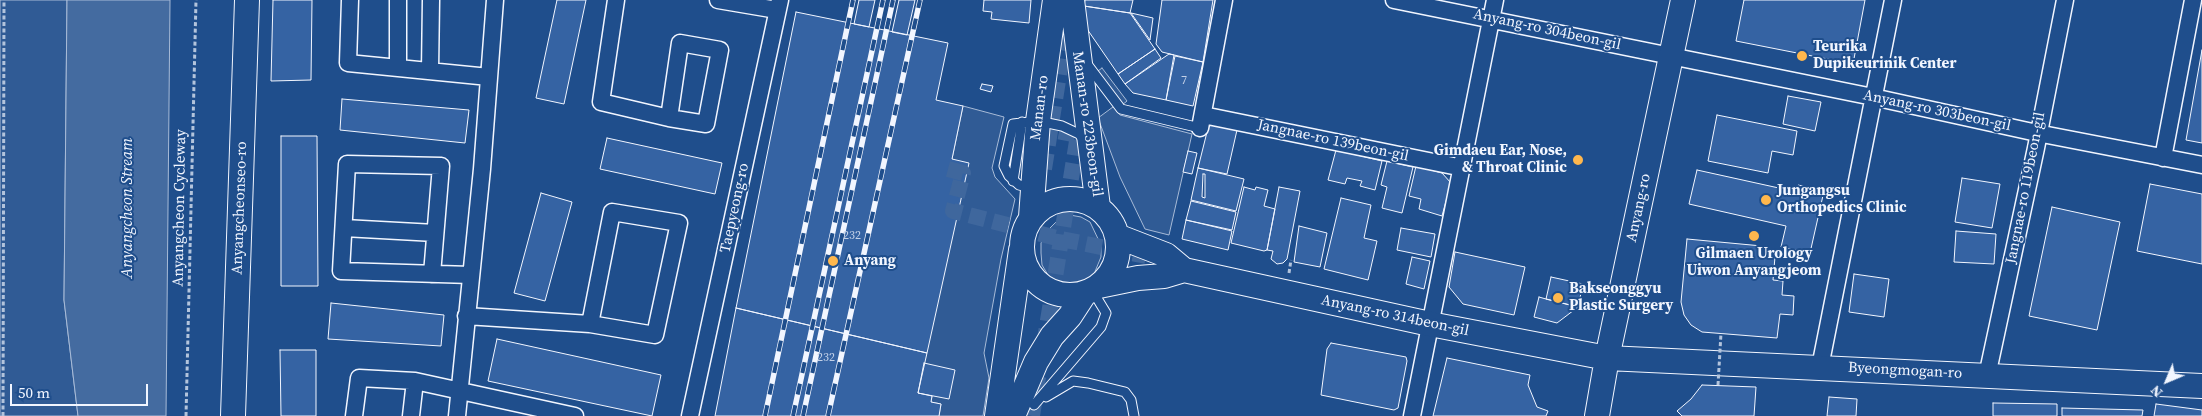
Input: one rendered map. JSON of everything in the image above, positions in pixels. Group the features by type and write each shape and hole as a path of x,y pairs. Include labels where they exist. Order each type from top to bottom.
{"street":[{"name":"Anyangcheonseo-ro","path":"233,416 247,0"},
{"path":"350,0 348,63 489,76"},
{"path":"398,0 398,68"},
{"path":"430,71 431,0"},
{"path":"457,416 495,0"},
{"path":"616,0 601,102 669,118 706,124 720,50 680,43 669,118"},
{"path":"718,0 779,5"},
{"name":"Manan-ro","path":"1031,218 1022,184 1030,122 1054,0"},
{"name":"Manan-ro 223beon-gil","path":"1072,0 1076,50 1092,149 1098,207 1113,225 1117,236"},
{"path":"1201,121 1224,0"},
{"name":"Anyang-ro 304beon-gil","path":"1394,0 1492,18 1672,56"},
{"path":"1412,416 1495,0"},
{"name":"Anyang-ro","path":"1597,416 1607,358 1683,0"},
{"path":"1820,367 1892,0"},
{"name":"Jangnae-ro 119beon-gil","path":"1987,376 2036,148 2037,133 2065,0"},
{"path":"2163,158 2193,0"},
{"name":"Taepyeong-ro","path":"690,416 779,5"},
{"name":"Anyang-ro 303beon-gil","path":"1672,56 2037,133 2202,165"},
{"name":"Jangnae-ro 139beon-gil","path":"1201,121 1463,168"},
{"path":"432,274 441,166 348,164 341,271 432,274 471,275"},
{"path":"997,416 1026,226 1031,218 1045,205 1062,199 1081,199 1098,207"},
{"path":"466,316 590,324 655,335 679,222 612,212 590,324"},
{"path":"344,228 435,233"},
{"path":"1024,411 1036,362 1052,336 1092,290 1111,273 1118,255 1117,236 1166,255 1184,270"},
{"path":"1022,248 1025,265 1035,280 1050,291 1067,295 1138,278 1164,276 1184,270"},
{"name":"Anyang-ro 314beon-gil","path":"1184,270 1430,324 1607,358"},
{"name":"Byeongmogan-ro","path":"1607,358 2202,386"},
{"path":"354,416 358,378 415,381 570,415"},
{"path":"411,416 415,381"}],"lane":[{"path":"1076,50 1120,109 1201,121"},
{"path":"1030,122 1062,126 1079,134 1092,149"},
{"path":"1020,416 1101,328 1106,313 1092,290"},
{"path":"1024,411 1073,381 1088,382 1125,392 1131,400 1134,416"}],"path":[{"path":"3,416 4,0"},
{"name":"Anyangcheon Cycleway","path":"186,416 196,0"},
{"path":"1718,385 1721,333"}],"shaded area":[{"path":"0,0 67,0 64,300 78,416 0,416"},
{"path":"1102,68 1127,101 1116,110 1120,115 1192,134 1169,235 1145,229 1120,177 1098,118 1117,104 1094,74"},
{"path":"963,106 1004,117 992,168 995,177 1015,199 1001,259 984,353 989,378 983,416 939,416 941,404 931,402 932,396 918,393 952,159"},
{"path":"1070,215 1081,217 1090,222 1101,245 1101,257 1094,274 1086,280 1068,285 1059,284 1051,280 1042,265 1041,243 1050,228 1058,220"}],"water":[{"name":"Anyangcheon Stream","path":"67,0 170,0 166,416 78,416 64,300"}],"building":[{"path":"273,0 312,0 311,80 271,81"},
{"path":"557,0 586,0 564,104 536,98"},
{"path":"859,0 875,0 869,27 854,24"},
{"path":"899,0 915,0 907,35 892,32"},
{"path":"984,0 1031,0 1029,23 991,19 992,12 983,11"},
{"path":"1085,0 1133,0 1130,13 1084,6"},
{"path":"1162,0 1213,0 1203,62 1162,52 1156,44"},
{"path":"1744,0 1865,0 1853,64 1736,41"},
{"path":"1084,6 1130,13 1155,49 1118,74 1085,26"},
{"path":"796,12 948,43 936,100 963,106 952,159 969,163 927,353 736,308"},
{"path":"1131,13 1153,18 1150,40"},
{"path":"1155,49 1161,58 1125,84 1118,74"},
{"path":"2202,50 2202,143 2186,140"},
{"path":"1169,54 1174,55 1166,100 1133,93 1125,84"},
{"path":"1175,56 1203,62 1193,106 1166,100"},
{"path":"982,84 993,86 991,92 980,89"},
{"path":"1788,96 1821,102 1815,131 1783,124"},
{"path":"342,99 469,110 465,143 340,130"},
{"path":"1717,115 1797,131 1793,155 1772,151 1768,173 1708,161"},
{"path":"1212,124 1237,130 1227,174 1198,168 1208,128"},
{"path":"281,136 317,136 318,286 281,286"},
{"path":"607,138 722,163 715,194 600,169"},
{"path":"1336,150 1382,161 1375,190 1360,186 1362,181 1347,178 1345,184 1328,180"},
{"path":"1188,151 1197,153 1192,174 1183,172"},
{"path":"1387,161 1413,167 1402,213 1382,208 1387,187 1381,185"},
{"path":"1416,166 1442,173 1451,183 1442,216 1419,209 1421,199 1409,196"},
{"path":"1198,168 1244,179 1236,211 1191,200"},
{"path":"1697,170 1797,192 1798,185 1824,191 1810,253 1781,247 1786,226 1689,204"},
{"path":"1203,174 1205,174 1205,198 1202,197"},
{"path":"1962,178 2000,184 1992,228 1955,222"},
{"path":"2150,184 2202,194 2202,264 2137,251"},
{"path":"1244,187 1255,190 1256,187 1268,190 1264,206 1275,209 1267,250 1264,251 1231,243"},
{"path":"1279,187 1300,191 1287,259 1283,263 1277,264 1271,259 1273,251 1267,250"},
{"path":"541,193 572,202 545,301 514,293"},
{"path":"1341,198 1371,205 1364,238 1377,241 1368,280 1324,269"},
{"path":"1191,201 1236,212 1232,230 1186,220"},
{"path":"2052,207 2120,222 2097,330 2029,316"},
{"path":"1186,220 1232,231 1228,250 1182,239"},
{"path":"1299,226 1327,233 1320,267 1294,262"},
{"path":"1401,228 1435,234 1431,257 1397,250"},
{"path":"1956,231 1996,234 1994,264 1954,262"},
{"path":"1687,239 1762,246 1762,255 1775,257 1773,280 1783,281 1782,295 1794,296 1793,315 1780,314 1777,338 1702,332 1691,325 1684,315 1681,302"},
{"path":"1455,252 1525,267 1514,315 1463,304 1449,287"},
{"path":"1412,257 1430,261 1424,289 1406,284"},
{"path":"1854,274 1889,279 1884,317 1849,312"},
{"path":"1551,277 1583,284 1578,307 1546,299"},
{"path":"1539,297 1578,307 1557,323 1534,317"},
{"path":"331,303 444,315 441,346 328,339"},
{"path":"736,308 927,353 918,393 932,396 931,402 941,404 939,416 715,416"},
{"path":"497,339 661,375 652,416 488,381"},
{"path":"1331,343 1406,357 1407,361 1398,408 1394,410 1321,395 1327,349"},
{"path":"280,350 316,350 316,416 281,416"},
{"path":"1447,358 1530,375 1528,385 1537,407 1548,411 1546,416 1433,416"},
{"path":"924,363 955,370 949,399 918,393"},
{"path":"1702,385 1756,387 1754,416 1682,416 1677,411 1691,399"},
{"path":"1829,397 1857,399 1856,416 1827,416"},
{"path":"1993,403 2057,404 2057,416 1993,416"},
{"path":"2156,404 2202,410 2202,416 2154,416"},
{"path":"2062,408 2143,410 2142,416 2062,416"}],"tunnel":[{"path":"1044,169 1066,30"},
{"path":"1044,345 1078,135 1051,130"},
{"path":"948,169 963,173 953,211 1061,239 1146,256"},
{"path":"1032,416 1039,371"}],"railway":[{"path":"765,416 853,0"},
{"path":"793,416 883,0"},
{"path":"803,416 893,0"},
{"path":"828,416 920,0"}],"place":[{"name":"Teurika Dupikeurinik Center","path":"1802,56"},
{"name":"Gimdaeu Ear, Nose, & Throat Clinic","path":"1578,160"},
{"name":"Jungangsu Orthopedics Clinic","path":"1766,200"},
{"name":"Gilmaen Urology Uiwon Anyangjeom","path":"1754,236"},
{"name":"Anyang","path":"833,261"},
{"name":"Bakseonggyu Plastic Surgery","path":"1558,298"}]}
